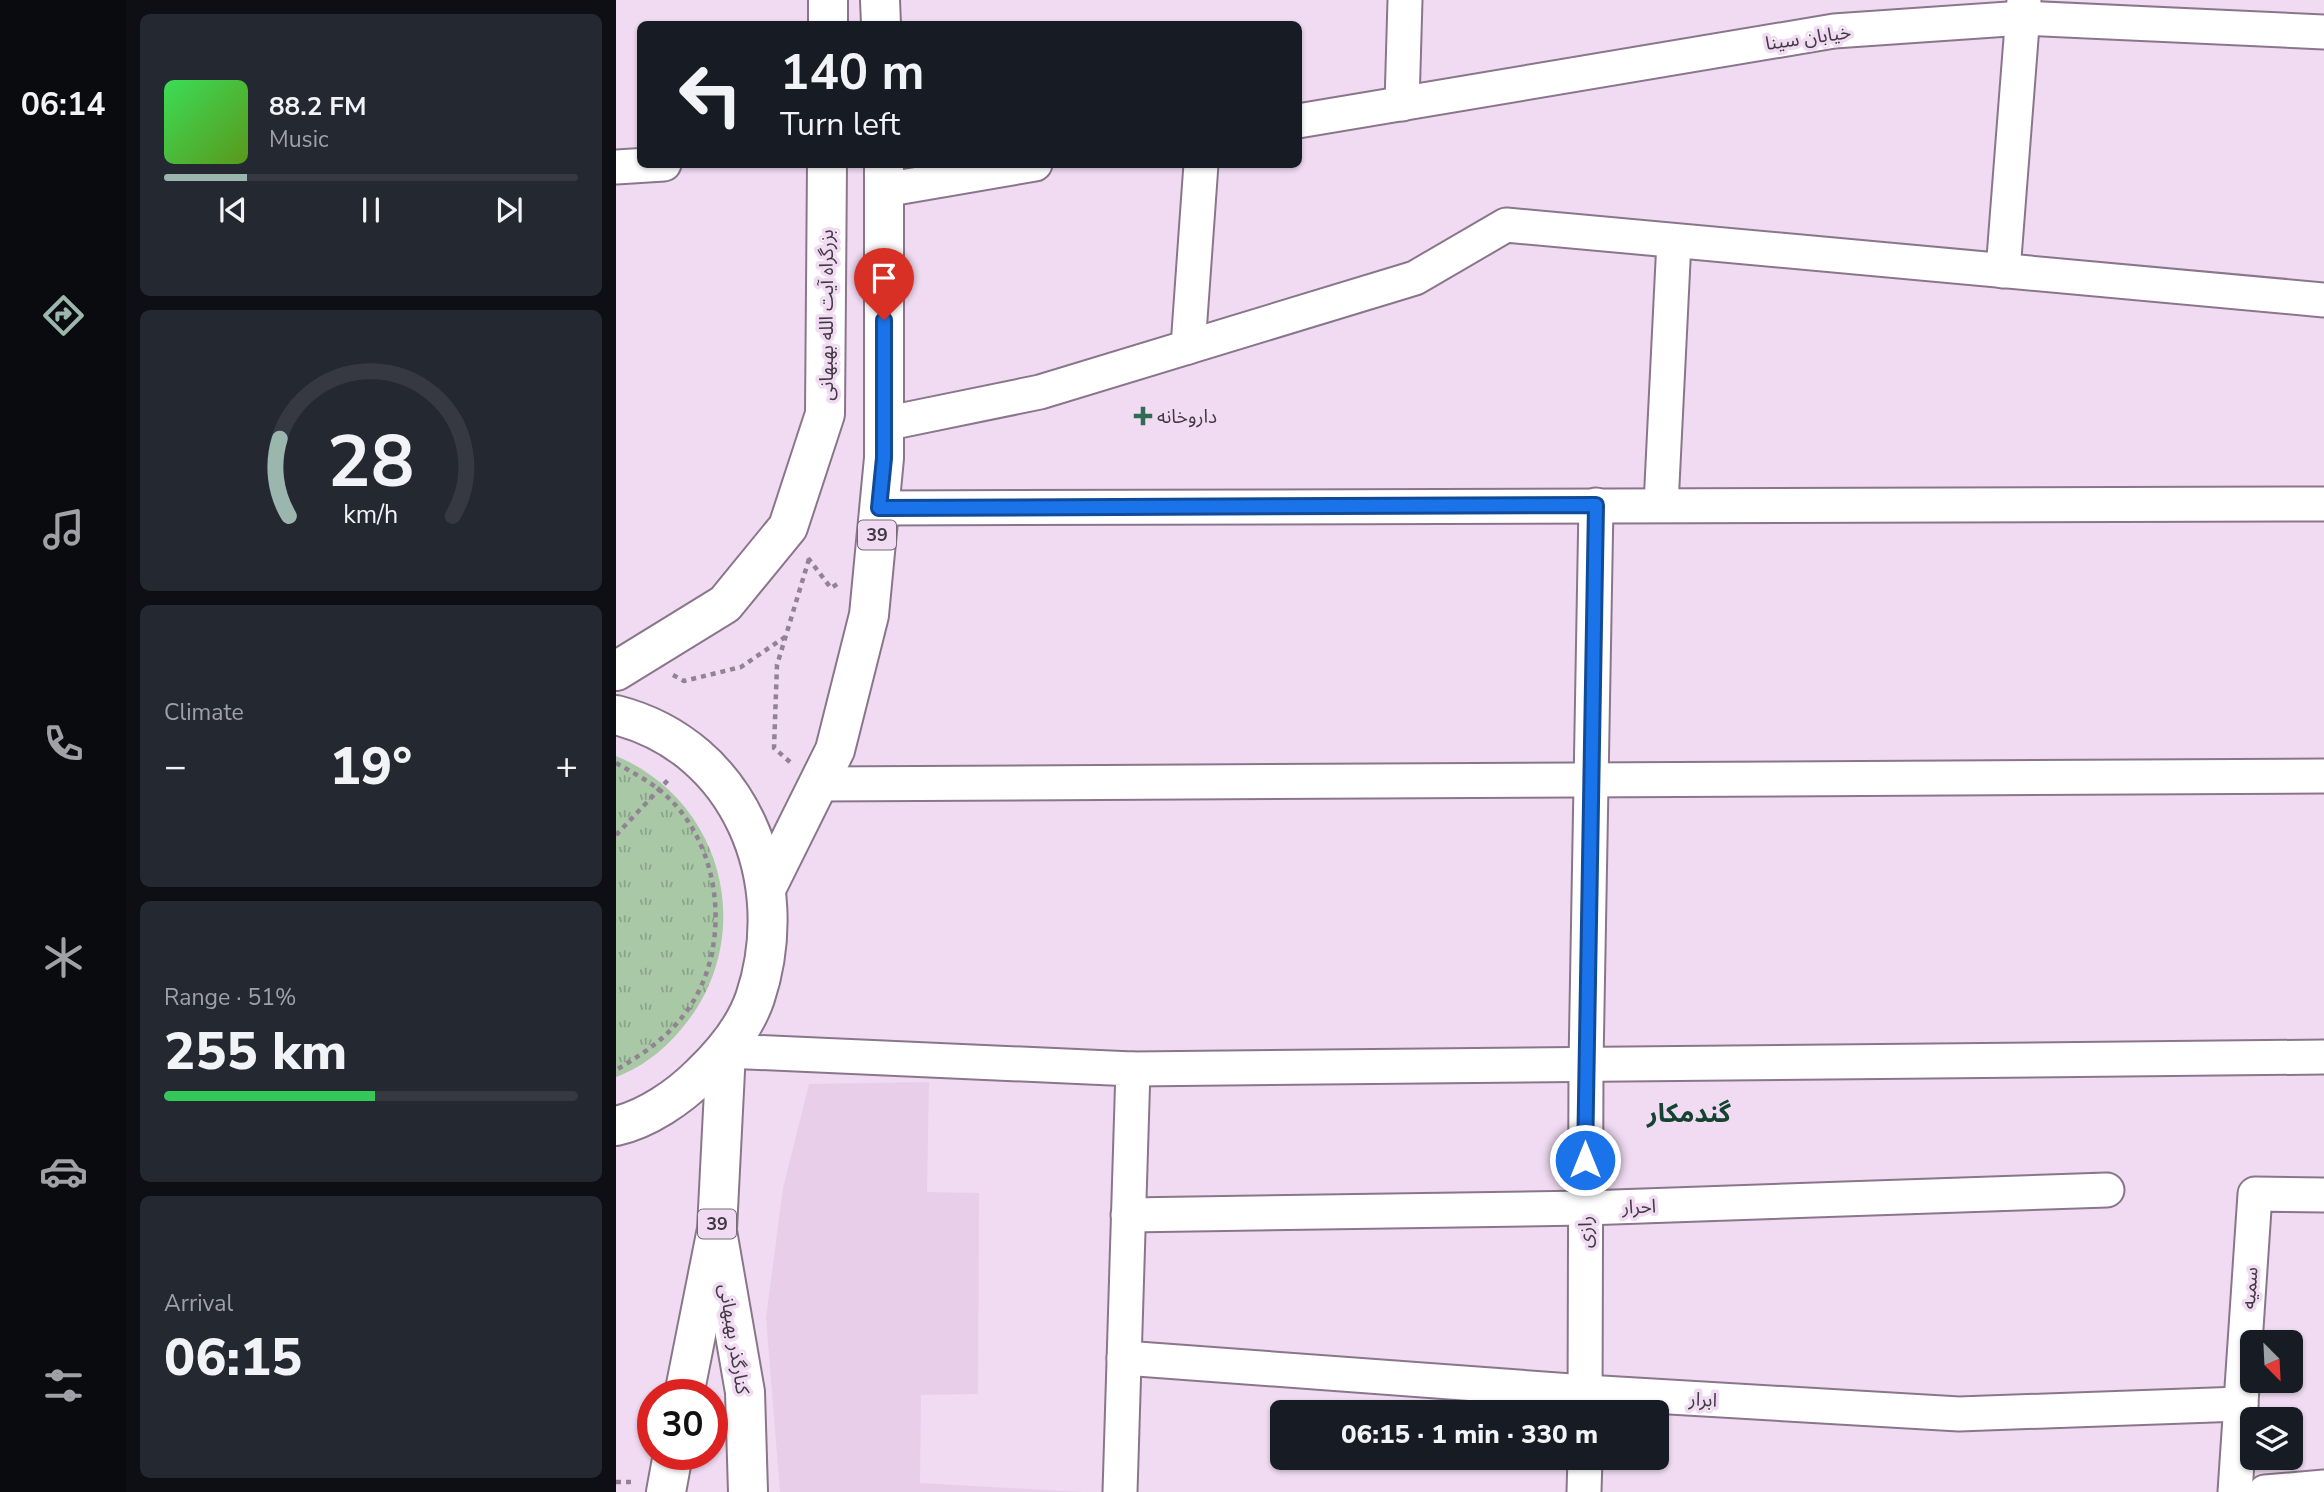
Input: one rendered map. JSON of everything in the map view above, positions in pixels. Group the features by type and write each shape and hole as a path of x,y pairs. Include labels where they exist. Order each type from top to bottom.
{"main road":[{"path":"828,0 828,21"},
{"path":"880,0 881,21"},
{"name":"بزرگراه آیت الله بهبهانی","path":"628,664 725,604 785,531 825,414 827,168"},
{"name":"39","path":"768,885 835,750 869,615 884,424 884,177"},
{"name":"39","path":"616,715 638,720 693,754 728,791 753,835 768,885 769,943 755,1000 726,1051 682,1094 627,1124 616,1126"},
{"name":"39","path":"687,1379 717,1229 726,1051"},
{"name":"کنارگذر بهبهانی","path":"717,1229 745,1392 748,1492"},
{"path":"666,1492 670,1470"}],"street":[{"path":"1402,104 1405,0"},
{"path":"2003,271 2023,9"},
{"name":"خیابان سینا","path":"1302,120 1834,32 2023,9 2324,32"},
{"path":"616,167 637,166"},
{"path":"884,177 988,168"},
{"path":"1188,347 1201,168"},
{"path":"884,424 1040,392 1415,278 1506,225 2324,300"},
{"path":"1661,505 1674,241"},
{"path":"879,508 2324,504"},
{"name":"رازی","path":"1585,1400 1586,1064 1596,505"},
{"path":"818,784 2324,776"},
{"path":"726,1051 1133,1069 2324,1057"},
{"path":"1120,1492 1133,1069"},
{"name":"احرار","path":"1128,1215 1585,1208 2107,1191"},
{"name":"سمیه","path":"2235,1492 2255,1194 2324,1195"},
{"name":"ابرار","path":"1125,1358 1564,1400"},
{"name":"ابرار","path":"1669,1405 1959,1414 2241,1404"},
{"path":"1584,1492 1585,1470"},
{"path":"2265,1492 2324,1488"}],"path":[{"path":"785,531 831,589 875,558"},
{"path":"809,559 777,665 774,748 818,784"},
{"path":"628,664 684,681 741,667 786,637"},
{"path":"616,835 693,754"},
{"path":"616,763 659,789 691,827 711,871 717,920 709,968 687,1012 654,1047 616,1070"}],"shaded area":[{"path":"929,1082 927,1192 979,1193 978,1394 921,1395 920,1483 1084,1492 780,1492 766,1318 783,1188 809,1084"}],"green space":[{"path":"616,756 652,776 681,802 703,834 717,869 723,906 721,945 710,982 690,1018 675,1037 657,1053 638,1067 616,1077"}],"place":[{"name":"داروخانه","path":"1143,416"}],"district":[{"name":"گندمکار","path":"1689,1113"}],"route":[{"path":"884,320 884,458 879,508 1596,505 1585,1160"}]}
